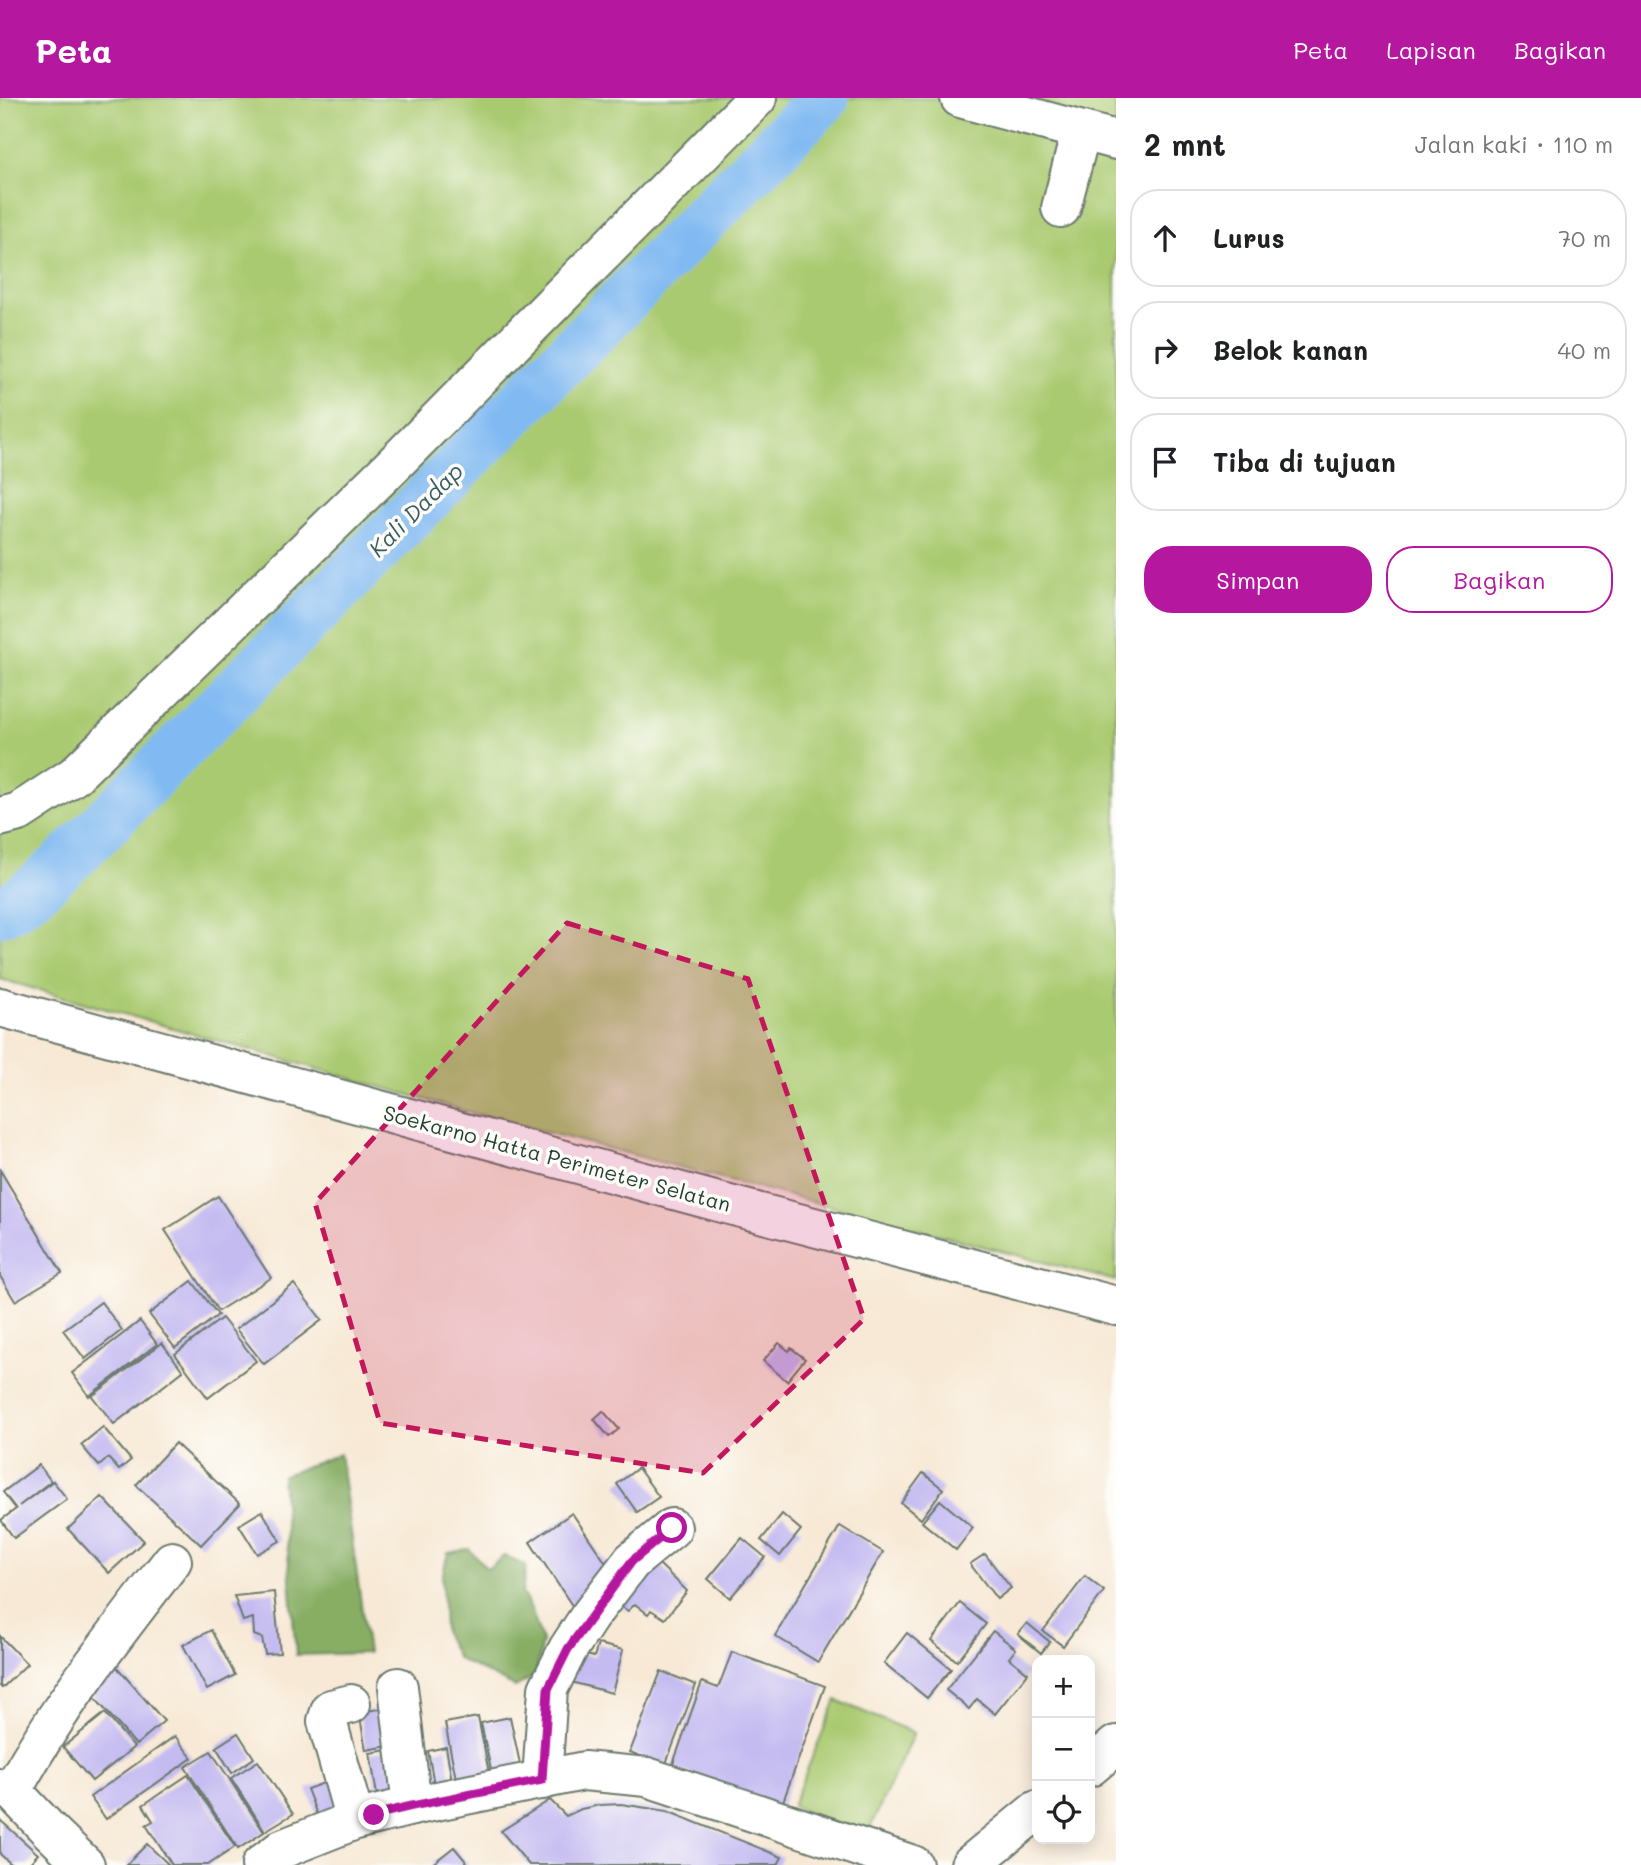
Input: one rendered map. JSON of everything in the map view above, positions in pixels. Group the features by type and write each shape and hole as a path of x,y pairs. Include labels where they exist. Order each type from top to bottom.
{"street":[{"path":"0,817 19,812 74,776 402,456 757,98"},
{"path":"960,98 1099,136 1061,208"},
{"name":"Soekarno Hatta Perimeter Selatan","path":"0,1007 722,1203 1116,1306"},
{"path":"542,1780 548,1689 568,1649 632,1561 672,1528"},
{"path":"85,1865 6,1789 97,1659 172,1561"},
{"path":"398,1687 412,1806"},
{"path":"351,1704 331,1709 327,1721 355,1820"},
{"path":"1095,1763 1116,1745"},
{"path":"261,1865 282,1849 355,1820 584,1771 647,1777 913,1865"},
{"path":"970,1865 1032,1814"}],"highlighted area":[{"path":"567,923 748,979 864,1319 703,1473 380,1423 315,1203"}],"green space":[{"path":"0,98 1116,98 1116,1281 473,1113 0,979"},
{"path":"340,1454 368,1653 296,1655 282,1476"},
{"path":"469,1549 487,1569 504,1556 526,1566 522,1593 531,1609 542,1641 536,1675 515,1687 458,1659 444,1633 442,1577 448,1553"},
{"path":"836,1700 914,1733 866,1837 792,1806"}],"building":[{"path":"0,1170 62,1273 15,1301 0,1276"},
{"path":"218,1196 271,1278 218,1311 165,1230"},
{"path":"192,1281 218,1315 175,1348 149,1314"},
{"path":"294,1284 322,1320 264,1364 236,1329"},
{"path":"101,1302 122,1330 85,1359 63,1330"},
{"path":"222,1318 256,1361 208,1398 175,1354"},
{"path":"140,1321 157,1344 89,1396 72,1373"},
{"path":"162,1343 183,1371 114,1424 92,1396"},
{"path":"779,1343 805,1359 787,1381 763,1361"},
{"path":"603,1411 619,1429 609,1437 594,1419"},
{"path":"103,1427 131,1460 119,1470 108,1458 99,1466 81,1445"},
{"path":"175,1443 240,1504 201,1545 136,1485"},
{"path":"39,1465 51,1481 19,1506 53,1481 67,1499 14,1538 1,1520 16,1509 3,1492"},
{"path":"638,1468 659,1497 637,1512 617,1484"},
{"path":"923,1473 943,1489 921,1519 901,1503"},
{"path":"102,1497 144,1541 109,1573 68,1529"},
{"path":"940,1500 973,1528 956,1550 922,1522"},
{"path":"262,1511 280,1541 257,1554 239,1525"},
{"path":"572,1513 616,1578 573,1607 530,1542"},
{"path":"782,1514 801,1530 780,1556 761,1540"},
{"path":"840,1526 883,1552 818,1662 775,1636"},
{"path":"742,1538 765,1557 730,1598 708,1579"},
{"path":"985,1554 1011,1588 997,1599 970,1564"},
{"path":"654,1559 687,1591 665,1619 651,1610 648,1614 635,1604 628,1611 615,1602"},
{"path":"1085,1576 1104,1591 1063,1646 1043,1631"},
{"path":"274,1592 280,1653 265,1654 262,1638 254,1635 253,1618 243,1621 234,1596"},
{"path":"960,1603 986,1624 957,1661 931,1641"},
{"path":"1027,1623 1050,1642 1041,1653 1018,1634"},
{"path":"211,1630 235,1675 207,1690 183,1645"},
{"path":"993,1631 1016,1649 1009,1658 1028,1673 995,1714 977,1699 969,1709 946,1690"},
{"path":"907,1633 951,1669 927,1698 884,1663"},
{"path":"0,1636 27,1664 2,1688 0,1686"},
{"path":"598,1644 623,1650 612,1693 571,1682 579,1653 594,1657"},
{"path":"732,1652 825,1686 781,1807 672,1767 702,1682 718,1688"},
{"path":"116,1666 164,1721 136,1745 88,1690"},
{"path":"661,1671 696,1685 665,1766 630,1752"},
{"path":"394,1707 400,1744 366,1750 359,1712"},
{"path":"105,1713 134,1747 92,1781 63,1747"},
{"path":"478,1717 492,1788 459,1794 445,1723"},
{"path":"510,1717 523,1778 494,1784 481,1723"},
{"path":"238,1733 254,1758 232,1773 216,1747"},
{"path":"175,1736 192,1758 106,1819 90,1797"},
{"path":"446,1747 453,1787 435,1790 428,1751"},
{"path":"399,1748 407,1796 378,1801 370,1753"},
{"path":"211,1751 264,1832 238,1849 185,1767"},
{"path":"258,1761 293,1814 265,1831 231,1778"},
{"path":"188,1775 235,1847 208,1865 172,1865 146,1825 153,1821 143,1805"},
{"path":"335,1779 348,1811 320,1822 307,1789"},
{"path":"550,1800 566,1816 600,1805 621,1804 667,1811 782,1857 778,1865 529,1865 501,1831"},
{"path":"0,1820 38,1854 28,1865 12,1865 0,1854"},
{"path":"147,1844 169,1865 126,1865"},
{"path":"454,1847 469,1865 431,1865"}],"waterway":[{"name":"Kali Dadap","path":"0,911 12,906 45,881 82,847 824,98"}],"route":[{"path":"374,1815 542,1780 548,1689 568,1649 632,1561 672,1528"}]}
